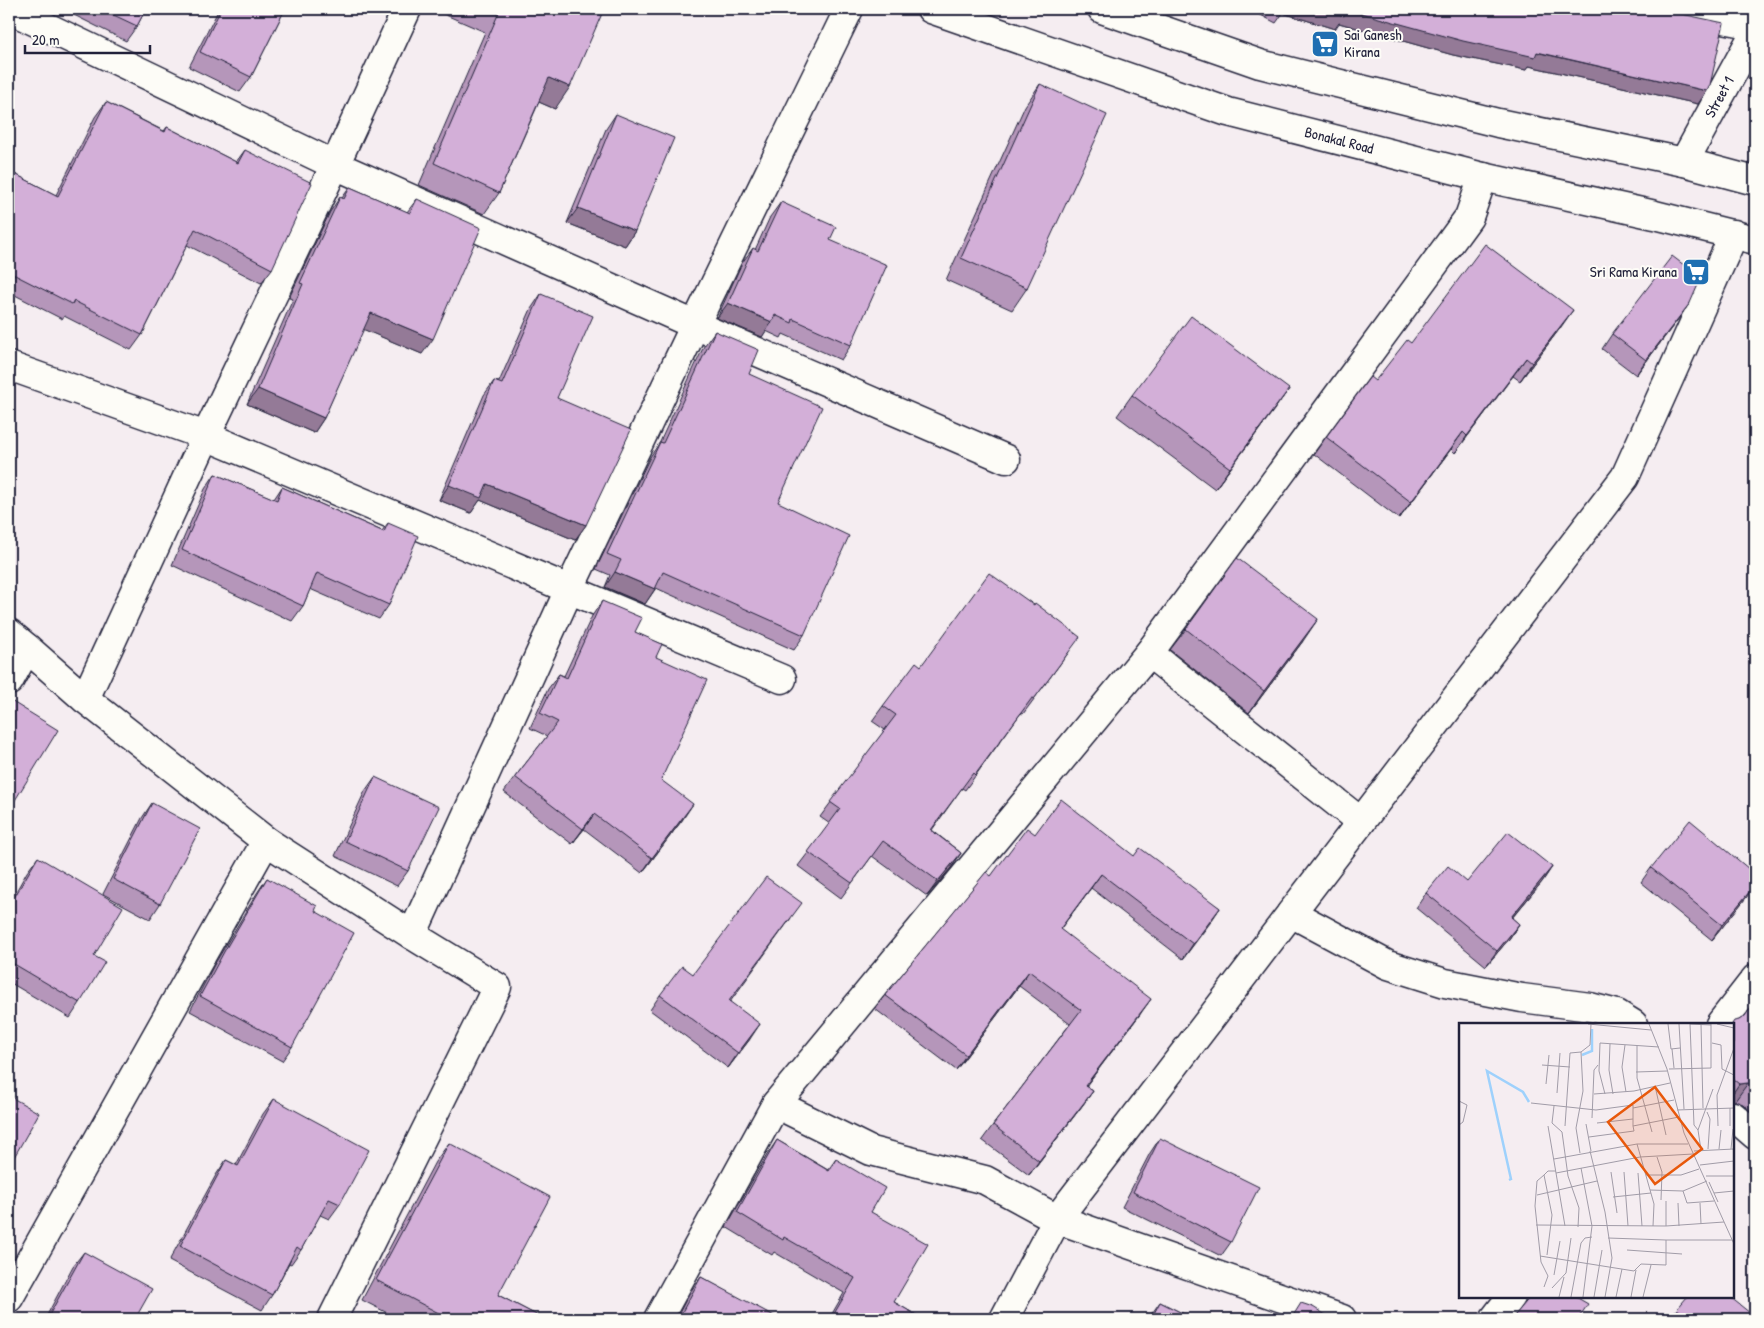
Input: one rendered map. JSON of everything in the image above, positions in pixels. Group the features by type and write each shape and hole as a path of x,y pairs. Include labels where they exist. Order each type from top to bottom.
{"street":[{"path":"9,9 335,166 695,325 1006,459"},
{"path":"85,700 206,436 335,166 407,9"},
{"path":"412,935 569,590 695,325 849,9"},
{"name":"Bonakal Road","path":"931,9 1228,112 1483,177 1656,214 1744,237"},
{"path":"1102,9 1260,64 1498,123 1684,162 1755,182"},
{"path":"1670,9 1755,25"},
{"name":"Street 1","path":"1684,162 1755,32"},
{"path":"658,1319 776,1104 1149,653 1469,217 1483,177"},
{"path":"1004,1319 1057,1219 1624,477 1744,237"},
{"path":"9,366 206,436 782,679"},
{"path":"9,681 18,641 85,700 266,841 412,935 498,987 332,1319"},
{"path":"1149,653 1361,822"},
{"path":"9,1298 266,841"},
{"path":"1291,912 1388,965 1455,985 1522,998 1590,1007 1617,1014 1631,1023"},
{"path":"1721,1023 1755,979"},
{"path":"776,1104 871,1151 985,1180 1057,1219 1342,1319"},
{"path":"1734,1117 1755,1135"},
{"path":"1494,1319 1510,1298"}],"building":[{"path":"101,9 146,9 137,26"},
{"path":"221,9 285,9 251,77 200,52"},
{"path":"496,9 604,9 570,87 549,78 499,193 434,163 500,10"},
{"path":"1323,9 1346,9 1344,16"},
{"path":"1346,9 1658,9 1724,23 1707,91 1537,52 1535,57 1463,41"},
{"path":"1040,84 1107,115 1027,288 961,258"},
{"path":"106,102 165,132 167,127 238,163 245,150 312,183 272,269 195,229 142,335 74,301 72,304 9,272 9,171 58,196"},
{"path":"616,114 674,138 635,231 578,208"},
{"path":"350,187 410,213 417,199 481,228 433,339 371,313 324,418 258,389 303,284 300,283 340,197 344,199"},
{"path":"781,202 836,227 830,240 887,265 851,345 793,319 792,323 775,315 772,322 728,303 753,248 758,251"},
{"path":"1485,244 1573,310 1532,363 1526,358 1467,436 1463,432 1411,502 1326,437 1370,377 1375,381 1407,340 1411,343"},
{"path":"1672,256 1701,278 1690,303 1646,360 1612,334"},
{"path":"541,294 593,316 557,398 631,430 586,525 487,484 481,498 449,485 494,381 502,384"},
{"path":"1191,316 1289,389 1230,468 1132,395"},
{"path":"715,331 759,350 749,374 822,407 778,502 849,536 804,635 663,572 655,589 615,572 621,560 607,554 660,442 663,443"},
{"path":"215,474 277,500 282,487 384,532 388,523 418,536 389,605 317,573 303,606 182,550"},
{"path":"1237,558 1318,619 1264,691 1186,629"},
{"path":"989,573 1034,605 1035,603 1080,637 975,775 973,773 931,830 961,853 938,881 883,841 852,883 808,852 840,809 830,802 896,715 883,706 916,662 921,666"},
{"path":"602,601 642,618 635,632 662,644 656,657 707,680 661,780 693,804 652,858 594,814 583,829 515,777 558,722 540,713 559,674 567,678"},
{"path":"11,701 58,730 9,810 9,704"},
{"path":"375,777 439,807 408,871 345,841"},
{"path":"1061,799 1134,856 1140,848 1220,908 1193,944 1101,874 1060,929 1151,999 1085,1086 1093,1091 1039,1161 993,1125 1081,1010 1029,971 966,1055 885,995 986,872 991,876 1027,828 1035,834"},
{"path":"152,803 200,829 160,904 113,879"},
{"path":"1690,820 1755,874 1755,885 1722,925 1651,868"},
{"path":"1508,832 1552,867 1511,917 1519,924 1497,951 1426,893 1448,866 1467,882"},
{"path":"38,857 123,907 94,956 105,962 80,1003 9,961 9,901 11,903"},
{"path":"766,877 802,903 729,1001 760,1024 738,1053 660,995 682,966 693,974"},
{"path":"267,878 317,906 315,911 354,933 292,1047 200,996"},
{"path":"1755,1002 1755,1086 1748,1083 1739,1084 1734,1080 1733,1023 1745,1016"},
{"path":"9,1096 39,1113 9,1166"},
{"path":"274,1099 369,1150 340,1204 329,1199 301,1250 297,1247 272,1295 180,1246 226,1160 238,1166"},
{"path":"1160,1138 1259,1187 1231,1242 1133,1192"},
{"path":"777,1140 829,1171 836,1159 885,1188 871,1212 928,1244 894,1302 923,1319 831,1319 855,1278 784,1237 783,1240 737,1212"},
{"path":"449,1143 550,1197 498,1295 544,1319 450,1319 376,1280"},
{"path":"84,1252 152,1289 135,1319 47,1319"},
{"path":"701,1277 778,1318 675,1319 682,1312"},
{"path":"1529,1298 1578,1298 1588,1304 1578,1319 1510,1319"},
{"path":"1686,1298 1731,1298 1755,1319 1685,1319 1687,1316 1677,1309"},
{"path":"1160,1302 1194,1319 1151,1319"},
{"path":"1301,1303 1313,1307 1332,1319 1291,1319"}],"place":[{"name":"Sai Ganesh Kirana","path":"1325,44"},
{"name":"Sri Rama Kirana","path":"1696,272"}]}
